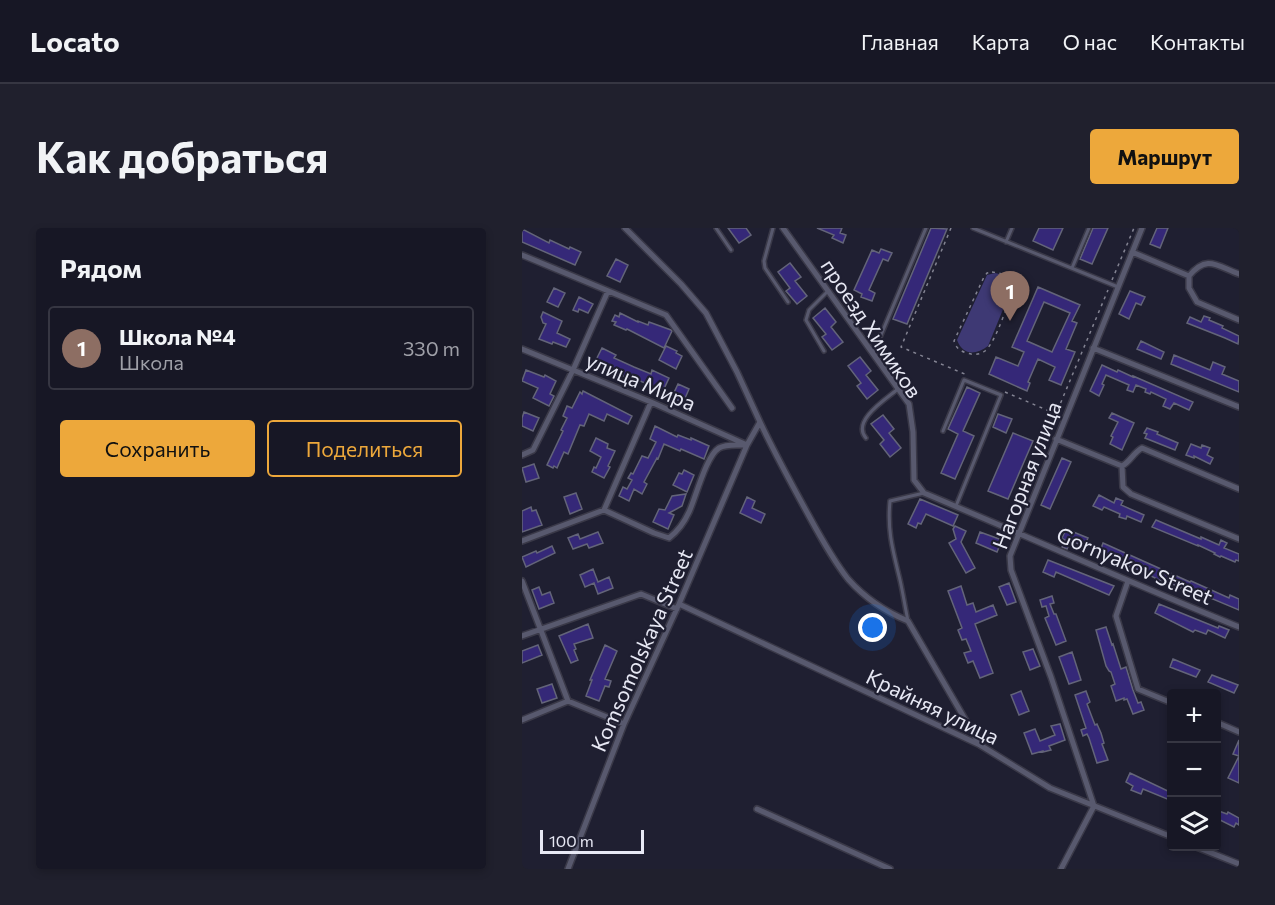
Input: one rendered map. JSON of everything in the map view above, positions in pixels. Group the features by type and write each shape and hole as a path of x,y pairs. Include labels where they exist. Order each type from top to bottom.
{"street":[{"path":"625,228 681,284 706,314 737,372 776,456 830,554 850,580 872,600 892,615 908,621 980,745"},
{"name":"проезд Химиков","path":"783,228 909,404 913,432 914,480 924,493"},
{"name":"Нагорная улица","path":"1094,806 1011,570 1010,556 1142,228"},
{"path":"1132,252 1189,276"},
{"path":"522,255 666,315 732,408"},
{"path":"1239,274 1209,262 1198,266 1189,276 1189,288 1197,302 1239,320"},
{"path":"522,454 533,450 573,370 608,291"},
{"path":"1093,348 1239,407"},
{"name":"улица Мира","path":"522,349 651,402 747,445"},
{"path":"604,510 651,402"},
{"name":"Komsomolskaya Street","path":"568,869 624,724 678,607 747,445 760,423"},
{"path":"1056,439 1122,466"},
{"path":"522,541 604,510 669,538 678,531 689,512 711,457 718,448 747,445"},
{"path":"1122,466 1142,448 1239,489"},
{"path":"1122,466 1126,491 1239,539"},
{"path":"924,493 1019,532"},
{"name":"Gornyakov Street","path":"1019,532 1239,627"},
{"path":"522,581 568,701"},
{"path":"1128,581 1116,616 1138,689 1167,701"},
{"name":"Крайняя улица","path":"522,636 641,594 678,607 980,745 1050,788 1167,835"},
{"path":"522,720 568,701 624,724"},
{"path":"1221,724 1239,732"},
{"path":"1061,869 1094,806"},
{"path":"757,809 886,868"},
{"path":"1206,851 1239,864"}],"lane":[{"path":"716,228 731,250"},
{"path":"773,228 764,261 765,268 788,302"},
{"path":"873,354 926,228"},
{"path":"973,228 1118,287"},
{"path":"1006,242 1012,228"},
{"path":"1072,268 1089,228"},
{"path":"824,351 806,320 809,310 828,291"},
{"path":"943,431 964,380 1001,395 956,506"},
{"path":"866,438 862,434 865,420 871,411 898,389"},
{"path":"908,621 891,546 888,519 890,501 924,493"}],"path":[{"path":"951,228 901,347 973,378"},
{"path":"1004,391 1056,414 1134,228"},
{"path":"998,272 1006,275 1012,281 1013,287 1007,306 987,349 976,355 957,348 954,341 958,331 987,273 998,272"}],"shaded area":[{"path":"995,273 1006,278 1011,290 988,346 979,351 966,351 957,340 987,275"}],"building":[{"path":"728,228 746,228 751,235 739,243"},
{"path":"817,228 842,228 840,233 846,235 843,243 832,238 834,235"},
{"path":"931,228 947,229 907,324 893,319"},
{"path":"1039,228 1063,228 1053,250 1033,241"},
{"path":"1093,228 1108,228 1092,264 1080,259"},
{"path":"1157,228 1168,228 1160,248 1150,244"},
{"path":"522,229 549,243 550,240 581,252 575,265 522,242"},
{"path":"881,249 892,253 888,261 883,259 869,290 875,293 872,301 861,297 862,294 854,290 872,250 879,253"},
{"path":"616,259 628,265 620,282 607,276"},
{"path":"790,263 801,277 795,281 807,296 797,304 786,291 790,288 778,272"},
{"path":"1038,287 1080,305 1072,321 1077,323 1066,349 1075,352 1061,385 1049,380 1055,367 1038,359 1028,382 1030,383 1027,391 989,374 996,357 1018,366 1024,352 1012,347","holes":["1044,302 1070,313 1052,352 1027,341"]},
{"path":"554,288 565,293 558,307 547,302"},
{"path":"1130,291 1145,297 1141,305 1136,303 1129,319 1119,314"},
{"path":"579,297 593,304 588,313 579,309 578,312 573,310"},
{"path":"825,308 836,322 831,327 843,342 832,350 822,337 826,334 813,318"},
{"path":"543,312 562,321 557,333 570,339 566,347 539,339 546,324 543,323 541,317"},
{"path":"620,313 638,322 648,325 649,322 671,330 664,348 614,325 616,322 612,321 615,315 619,317"},
{"path":"1204,316 1239,336 1238,344 1187,323 1190,317 1201,322"},
{"path":"1141,341 1164,352 1161,359 1137,349"},
{"path":"666,346 682,356 676,369 659,360"},
{"path":"602,348 616,355 614,358 634,367 651,374 652,370 669,378 663,391 638,380 637,383 595,362"},
{"path":"1174,355 1210,370 1213,362 1225,367 1222,374 1239,381 1239,392 1171,364"},
{"path":"860,357 871,371 866,375 878,390 867,399 857,386 861,383 848,366"},
{"path":"1102,365 1193,402 1189,410 1174,403 1170,409 1163,406 1166,399 1151,392 1150,394 1145,392 1146,389 1136,385 1133,392 1127,390 1129,385 1106,375 1099,396 1090,391"},
{"path":"526,370 544,377 545,375 556,381 550,394 554,396 549,406 533,398 538,388 522,381"},
{"path":"678,384 689,389 683,403 672,397"},
{"path":"967,387 980,393 963,431 974,436 955,479 941,473 958,434 948,429"},
{"path":"583,391 632,416 628,424 607,414 604,421 589,414 584,426 580,425 568,454 564,452 557,468 554,466 553,468 547,465 563,431 561,430 567,418 563,416 567,406 572,408 580,392 582,394"},
{"path":"524,412 539,418 533,431 522,426"},
{"path":"1112,413 1134,423 1122,450 1110,444 1118,422 1109,418"},
{"path":"998,414 1012,419 1006,433 993,427"},
{"path":"883,415 894,429 889,433 901,448 890,457 880,444 884,440 871,424"},
{"path":"655,426 677,437 678,435 691,440 691,438 709,446 704,459 664,444 644,482 647,484 642,494 634,489 629,501 619,496 623,487 627,489 632,480 628,478 631,473 633,474 642,456 648,458 656,442 650,439"},
{"path":"1147,428 1178,443 1175,450 1145,438 1147,434 1144,433"},
{"path":"1013,433 1033,441 1008,499 988,491"},
{"path":"596,438 608,444 607,448 615,451 604,478 592,472 601,457 590,451"},
{"path":"1191,444 1201,448 1202,445 1210,448 1207,455 1213,458 1210,464 1194,456 1194,458 1186,455"},
{"path":"1062,458 1071,462 1050,509 1041,505"},
{"path":"534,464 539,478 526,482 522,468"},
{"path":"684,470 694,475 687,492 673,485 679,473 682,474"},
{"path":"576,493 582,509 570,514 564,497"},
{"path":"686,494 682,506 669,513 674,515 668,529 653,522 659,509 665,510 672,496"},
{"path":"1099,495 1114,503 1116,498 1123,501 1121,505 1144,515 1141,522 1127,516 1126,519 1119,517 1120,514 1104,507 1102,510 1093,506"},
{"path":"747,497 755,501 752,508 765,514 761,523 740,513"},
{"path":"920,499 958,515 953,526 926,514 916,528 908,524"},
{"path":"531,507 532,511 536,510 542,525 522,532 522,511"},
{"path":"1156,520 1219,545 1221,540 1227,543 1224,548 1239,554 1239,561 1235,562 1220,557 1198,545 1152,527"},
{"path":"955,526 966,531 961,542 975,568 966,573 949,543 956,539 953,529"},
{"path":"1066,529 1088,538 1084,547 1071,540 1067,549 1062,547 1065,540 1062,538"},
{"path":"598,532 603,543 589,548 587,544 573,549 568,538 578,534 580,539"},
{"path":"980,532 1002,540 997,552 976,543"},
{"path":"1103,543 1190,582 1229,598 1230,595 1239,599 1239,610 1182,586 1181,588 1162,579 1161,581 1099,554"},
{"path":"552,546 555,553 526,567 522,557"},
{"path":"1048,560 1114,586 1109,595 1056,572 1054,577 1043,572"},
{"path":"593,569 598,582 609,577 613,588 598,594 594,583 585,587 580,575"},
{"path":"1009,583 1016,602 1007,605 999,587"},
{"path":"961,586 967,605 973,603 976,612 993,605 997,615 975,624 993,673 980,678 973,661 968,663 964,653 971,651 966,639 962,640 958,630 962,628 948,591"},
{"path":"539,587 542,595 550,592 554,603 539,609 532,590"},
{"path":"1052,596 1054,603 1050,604 1066,641 1056,645 1045,618 1049,616 1046,606 1042,607 1040,600"},
{"path":"1159,604 1218,628 1219,626 1229,630 1225,638 1208,630 1206,634 1195,630 1193,632 1155,613"},
{"path":"588,624 593,638 574,644 578,660 571,663 559,636"},
{"path":"1106,627 1121,669 1126,667 1138,703 1141,702 1144,710 1133,714 1127,699 1116,701 1111,686 1115,684 1106,666 1096,630"},
{"path":"538,645 542,655 522,663 522,651"},
{"path":"605,645 617,651 605,679 611,681 609,687 605,686 599,701 586,696 592,680 590,680"},
{"path":"1033,649 1040,666 1030,670 1023,652"},
{"path":"1072,652 1081,680 1069,684 1059,657"},
{"path":"1173,659 1200,670 1196,677 1170,667"},
{"path":"1212,675 1238,685 1234,693 1208,682"},
{"path":"552,684 557,698 542,703 537,689"},
{"path":"1021,691 1029,711 1019,715 1011,695"},
{"path":"1086,691 1090,702 1087,704 1095,725 1097,724 1101,733 1108,760 1097,763 1089,738 1087,734 1083,736 1081,730 1086,728 1075,695"},
{"path":"1060,724 1065,740 1049,746 1051,750 1032,754 1024,733 1035,729 1040,741 1055,735 1051,726"},
{"path":"1239,740 1239,756 1233,754"},
{"path":"1239,756 1239,783 1228,778"},
{"path":"1130,773 1167,791 1167,799 1143,789 1141,794 1131,790 1133,786 1126,782"},
{"path":"1221,812 1227,814 1228,812 1239,818 1239,825 1236,823 1234,827 1221,820"}],"place":[{"name":"Школа №4","path":"1010,321"}]}
